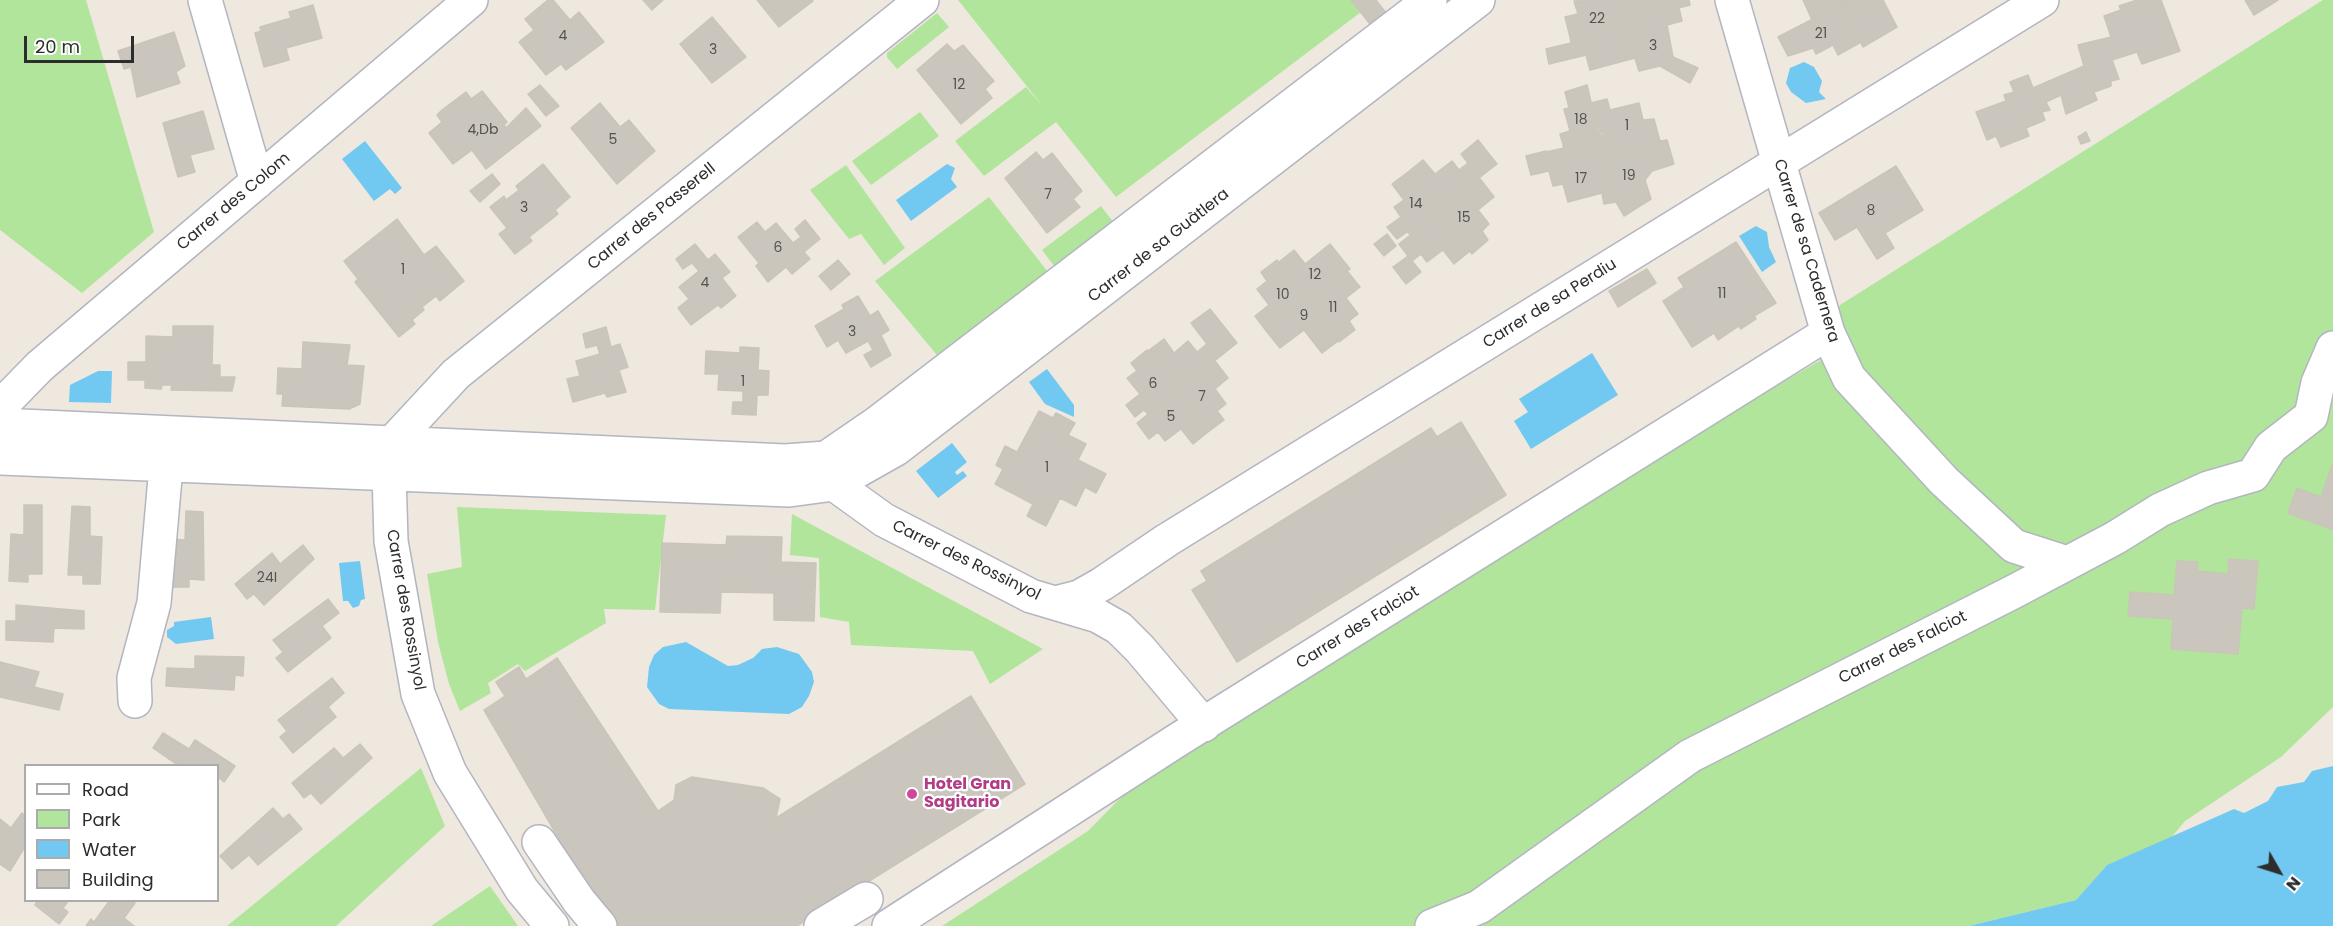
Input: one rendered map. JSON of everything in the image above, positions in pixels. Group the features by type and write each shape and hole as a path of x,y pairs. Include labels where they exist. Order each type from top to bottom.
{"street":[{"path":"205,0 257,182"},
{"name":"Carrer des Colom","path":"0,407 40,366 471,0"},
{"name":"Carrer des Passerell","path":"390,458 456,374 922,0"},
{"name":"Carrer de sa Guàtlera","path":"830,471 877,423 1275,112 1430,0"},
{"name":"Carrer de sa Guàtlera","path":"390,458 785,461 830,471 896,449 1478,0"},
{"name":"Carrer de sa Cadernera","path":"1732,0 1828,333 1850,378 1944,481 2014,546 2067,563"},
{"name":"Carrer de sa Perdiu","path":"1056,603 1079,597 1102,584 1167,540 2042,0"},
{"name":"Carrer des Falciot","path":"889,926 1828,333"},
{"name":"Carrer des Falciot","path":"1432,926 1479,907 1690,756 2015,591 2160,510 2208,488 2253,475 2271,447 2311,416 2318,383 2333,348"},
{"path":"0,425 789,490 830,471"},
{"path":"0,458 390,458"},
{"name":"Carrer des Rossinyol","path":"390,458 391,541 418,694 450,774 522,890 552,926"},
{"name":"Carrer des Rossinyol","path":"830,471 884,520 1032,596 1098,616 1119,628 1140,649 1204,725"},
{"path":"135,701 134,678 154,603 165,478"},
{"path":"2014,546 2015,591"},
{"path":"539,842 579,901 600,926"},
{"path":"821,926 866,899"}],"green space":[{"path":"0,0 86,0 154,232 82,293 0,230"},
{"path":"958,0 1351,0 1361,12 1116,197 1056,122 984,176 955,141 1026,87 1045,109"},
{"path":"2323,0 2333,0 2333,707 2281,757 2185,821 2170,839 2107,865 2076,900 1969,926 942,926 1088,831 1141,777 1657,456 1843,347 1836,312 1840,305"},
{"path":"937,13 949,27 897,69 887,57 887,53"},
{"path":"920,112 939,136 871,185 852,161"},
{"path":"846,165 905,248 884,265 861,234 849,239 810,190"},
{"path":"989,197 1048,272 937,355 875,281"},
{"path":"1101,206 1114,223 1055,267 1042,250"},
{"path":"457,507 666,515 655,610 604,609 606,623 525,671 518,664 488,683 491,693 460,711 449,684 438,642 427,574 462,567"},
{"path":"792,514 1043,649 990,684 973,651 851,645 849,622 820,617 819,558 790,555"},
{"path":"421,768 445,826 336,926 227,926"},
{"path":"490,886 518,926 431,926"}],"water":[{"path":"1804,62 1814,67 1822,81 1819,92 1826,99 1806,103 1791,92 1786,83 1790,68"},
{"path":"365,141 402,188 395,194 390,189 374,201 342,159"},
{"path":"947,164 955,168 951,179 957,187 911,221 896,200"},
{"path":"1756,226 1767,232 1769,247 1776,262 1762,272 1739,236"},
{"path":"1592,353 1618,395 1531,449 1514,421 1528,412 1519,399"},
{"path":"1047,369 1074,405 1074,417 1045,404 1029,382"},
{"path":"98,371 112,371 111,403 69,402 70,385"},
{"path":"952,443 967,462 955,472 957,475 963,471 967,476 938,498 916,471"},
{"path":"360,561 365,599 361,600 359,606 353,608 348,601 343,601 339,563"},
{"path":"211,617 214,639 176,644 167,637 167,630 174,626 174,622"},
{"path":"686,642 728,666 738,665 753,658 762,649 777,647 799,654 812,672 814,682 809,696 802,707 789,714 669,709 659,704 647,687 649,667 654,655 663,647"},
{"path":"2333,766 2333,926 1969,926 2076,900 2107,865 2234,809 2244,813 2268,801 2277,787 2304,782 2312,771"}],"building":[{"path":"548,0 553,0 570,20 579,12 604,42 566,70 561,64 546,75 519,42 534,30 525,19"},
{"path":"643,0 663,0 652,10"},
{"path":"757,0 812,0 813,1 779,27"},
{"path":"1351,0 1376,0 1386,13 1370,24"},
{"path":"1619,0 1689,0 1690,5 1629,21 1624,1"},
{"path":"1803,0 1848,0 1849,1 1812,20"},
{"path":"1850,0 1883,0 1897,27 1863,47 1840,5"},
{"path":"2137,0 2161,0 2180,51 2142,64 2137,52 2112,60 2119,79 2111,81 2111,86 2094,92 2097,100 2066,114 2061,95 2046,102 2050,110 2042,112 2045,120 2026,128 2029,136 2001,147 1996,136 1987,140 1976,112 2006,101 2004,95 2014,92 2010,82 2028,75 2033,88 2084,66 2078,45 2111,37 2104,16 2121,10 2119,6"},
{"path":"2245,0 2278,0 2254,15"},
{"path":"1574,1 1624,1 1629,21 1570,37 1565,17 1578,14"},
{"path":"313,5 322,38 286,48 289,60 264,67 255,33 261,31 260,27 291,18 289,12"},
{"path":"1840,5 1861,42 1838,55 1833,45 1816,54 1813,48 1788,56 1778,37"},
{"path":"1679,8 1682,21 1667,25 1673,57 1698,68 1690,83 1660,66 1639,71 1633,52 1629,21"},
{"path":"712,17 746,57 712,83 680,44"},
{"path":"1629,21 1635,58 1590,70 1586,55 1549,64 1546,49 1571,43 1570,37"},
{"path":"174,32 185,66 176,72 180,83 137,97 131,67 124,69 118,51"},
{"path":"947,44 954,51 963,45 994,81 985,89 992,98 961,124 917,70"},
{"path":"540,85 559,106 546,116 528,94"},
{"path":"1587,85 1598,132 1602,131 1608,156 1601,157 1600,154 1549,167 1546,152 1564,148 1560,134 1570,131 1564,109 1569,108 1565,92"},
{"path":"482,91 507,122 504,125 506,128 526,108 541,126 486,169 472,150 453,164 429,133 442,122 437,115 442,110 466,92 471,99"},
{"path":"1607,99 1610,110 1639,103 1643,120 1654,119 1661,145 1608,157 1591,103"},
{"path":"600,103 620,127 629,120 655,151 617,184 571,128"},
{"path":"203,111 214,149 190,155 195,172 178,177 163,123"},
{"path":"2086,132 2090,141 2081,144 2078,137"},
{"path":"1478,140 1497,164 1479,178 1481,180 1440,212 1408,172 1423,160 1435,174 1452,161 1459,170 1468,163 1461,154"},
{"path":"1667,140 1674,164 1652,171 1645,180 1651,199 1624,216 1616,202 1608,171 1612,171 1608,157 1661,145 1660,141"},
{"path":"1546,151 1549,167 1600,154 1601,157 1608,156 1612,171 1608,171 1616,202 1604,204 1602,193 1568,202 1563,184 1553,186 1549,171 1531,175 1526,156"},
{"path":"1036,152 1043,160 1052,153 1082,191 1073,199 1080,207 1047,233 1005,178"},
{"path":"543,164 570,197 555,210 558,214 529,237 532,241 515,254 499,234 507,228 490,207 504,196 506,200 519,190 516,186"},
{"path":"1896,166 1923,210 1885,233 1894,248 1877,259 1857,227 1835,240 1819,213"},
{"path":"1408,172 1440,212 1411,235 1407,232 1397,239 1387,227 1401,217 1394,207 1404,200 1392,184"},
{"path":"492,174 500,184 480,202 470,191"},
{"path":"1481,180 1494,197 1478,210 1489,224 1482,231 1488,240 1472,254 1439,212"},
{"path":"1439,212 1470,251 1454,264 1443,250 1427,262 1421,254 1412,261 1421,272 1406,284 1393,267 1408,256 1399,244"},
{"path":"397,219 424,255 436,246 464,281 440,301 436,296 422,307 424,310 412,320 415,324 399,337 355,282 358,279 344,261"},
{"path":"805,220 820,239 804,252 810,259 792,274 786,267 768,282 756,266 759,263 738,237 757,222 765,232 776,223 793,243 801,237 795,229"},
{"path":"1387,234 1396,246 1384,256 1374,244"},
{"path":"1736,242 1776,303 1754,316 1756,319 1741,329 1739,326 1718,340 1714,333 1692,347 1663,301 1684,287 1678,278"},
{"path":"695,244 708,260 715,254 730,272 722,278 736,296 721,308 718,305 691,325 678,308 689,299 679,287 699,271 692,263 683,269 676,259"},
{"path":"1330,244 1350,269 1308,301 1279,262 1294,250 1305,264"},
{"path":"838,260 850,274 831,290 819,276"},
{"path":"1277,260 1308,301 1267,332 1255,316 1269,305 1257,289 1267,281 1261,272"},
{"path":"1647,269 1656,283 1618,307 1609,291"},
{"path":"1347,271 1360,287 1346,298 1358,314 1349,321 1355,330 1339,342 1308,301"},
{"path":"858,296 870,316 878,311 889,330 881,335 891,355 871,367 864,355 873,350 868,341 846,353 838,340 827,347 815,326 844,309 842,305"},
{"path":"1308,301 1338,341 1322,353 1304,330 1280,348 1267,332"},
{"path":"1210,309 1237,343 1178,390 1148,351 1164,339 1174,353 1188,341 1197,352 1207,344 1191,323"},
{"path":"173,326 213,326 212,365 220,365 220,377 235,377 232,391 171,390 172,385 162,385 161,389 145,388 145,380 128,380 128,362 146,362 146,336 173,337"},
{"path":"606,327 611,347 620,344 628,367 619,370 626,392 607,397 605,393 573,402 567,379 580,376 576,361 600,354 597,345 586,348 583,334"},
{"path":"303,342 350,345 347,365 364,366 360,404 349,409 282,406 283,394 277,394 278,368 302,369"},
{"path":"740,347 759,348 758,370 769,371 768,395 757,395 756,415 732,414 733,402 743,402 743,391 718,390 719,374 705,374 706,351 740,353"},
{"path":"1147,350 1178,390 1148,414 1144,410 1135,417 1126,405 1140,394 1127,378 1137,371 1131,363"},
{"path":"1215,361 1228,378 1215,389 1226,404 1217,411 1224,420 1208,432 1178,390"},
{"path":"1178,390 1208,432 1193,444 1181,429 1165,441 1158,432 1149,439 1137,423"},
{"path":"1039,411 1053,418 1056,413 1075,423 1068,435 1086,444 1078,460 1106,474 1096,493 1085,487 1076,506 1060,498 1046,526 1027,516 1033,504 995,484 1003,469 996,465 1005,446 1017,452"},
{"path":"1461,422 1506,495 1237,662 1192,590 1207,581 1201,571 1431,428 1437,437"},
{"path":"2333,463 2333,530 2288,513 2297,488 2321,497"},
{"path":"24,505 42,505 42,574 28,574 28,582 9,581 11,534 24,535"},
{"path":"72,506 90,507 90,536 102,537 100,584 83,584 83,575 68,575"},
{"path":"186,511 203,512 204,580 189,579 189,587 170,587 172,539 185,540"},
{"path":"727,536 782,537 781,562 816,563 814,621 774,620 774,593 721,592 720,613 660,612 662,543 726,545"},
{"path":"303,545 314,559 264,605 254,594 247,599 235,584 272,553 280,564"},
{"path":"2229,559 2258,561 2254,609 2242,608 2238,654 2171,649 2173,619 2128,616 2130,592 2174,595 2177,561 2198,562 2197,571 2228,574"},
{"path":"328,599 339,613 322,626 331,638 288,672 276,658 283,652 273,640"},
{"path":"16,605 84,611 84,629 54,628 53,642 6,640 6,621 16,621"},
{"path":"195,656 244,657 243,676 235,675 234,690 166,686 167,668 195,669"},
{"name":"Hotel Gran Sagitario","path":"557,658 658,811 674,800 676,785 692,777 763,788 780,799 776,818 971,696 1025,784 797,926 618,926 590,892 484,710 505,696 496,682 519,667 526,679"},
{"path":"0,662 39,672 34,687 63,694 59,710 0,697"},
{"path":"332,678 344,693 328,707 336,717 293,753 280,737 287,731 278,720"},
{"path":"163,733 189,749 195,740 235,766 224,782 219,778 219,764 176,764 153,748"},
{"path":"360,744 372,758 321,804 311,793 304,798 292,783 334,748 343,758"},
{"path":"273,808 283,819 289,814 302,829 258,865 249,855 232,869 220,856"},
{"path":"22,813 24,814 24,848 10,871 0,864 0,819 11,828"},
{"path":"37,902 68,902 63,908 68,912 59,924 35,905"},
{"path":"109,902 135,903 124,918 134,926 86,926 91,919 94,922"}],"place":[{"name":"Hotel Gran Sagitario","path":"912,794"}]}
